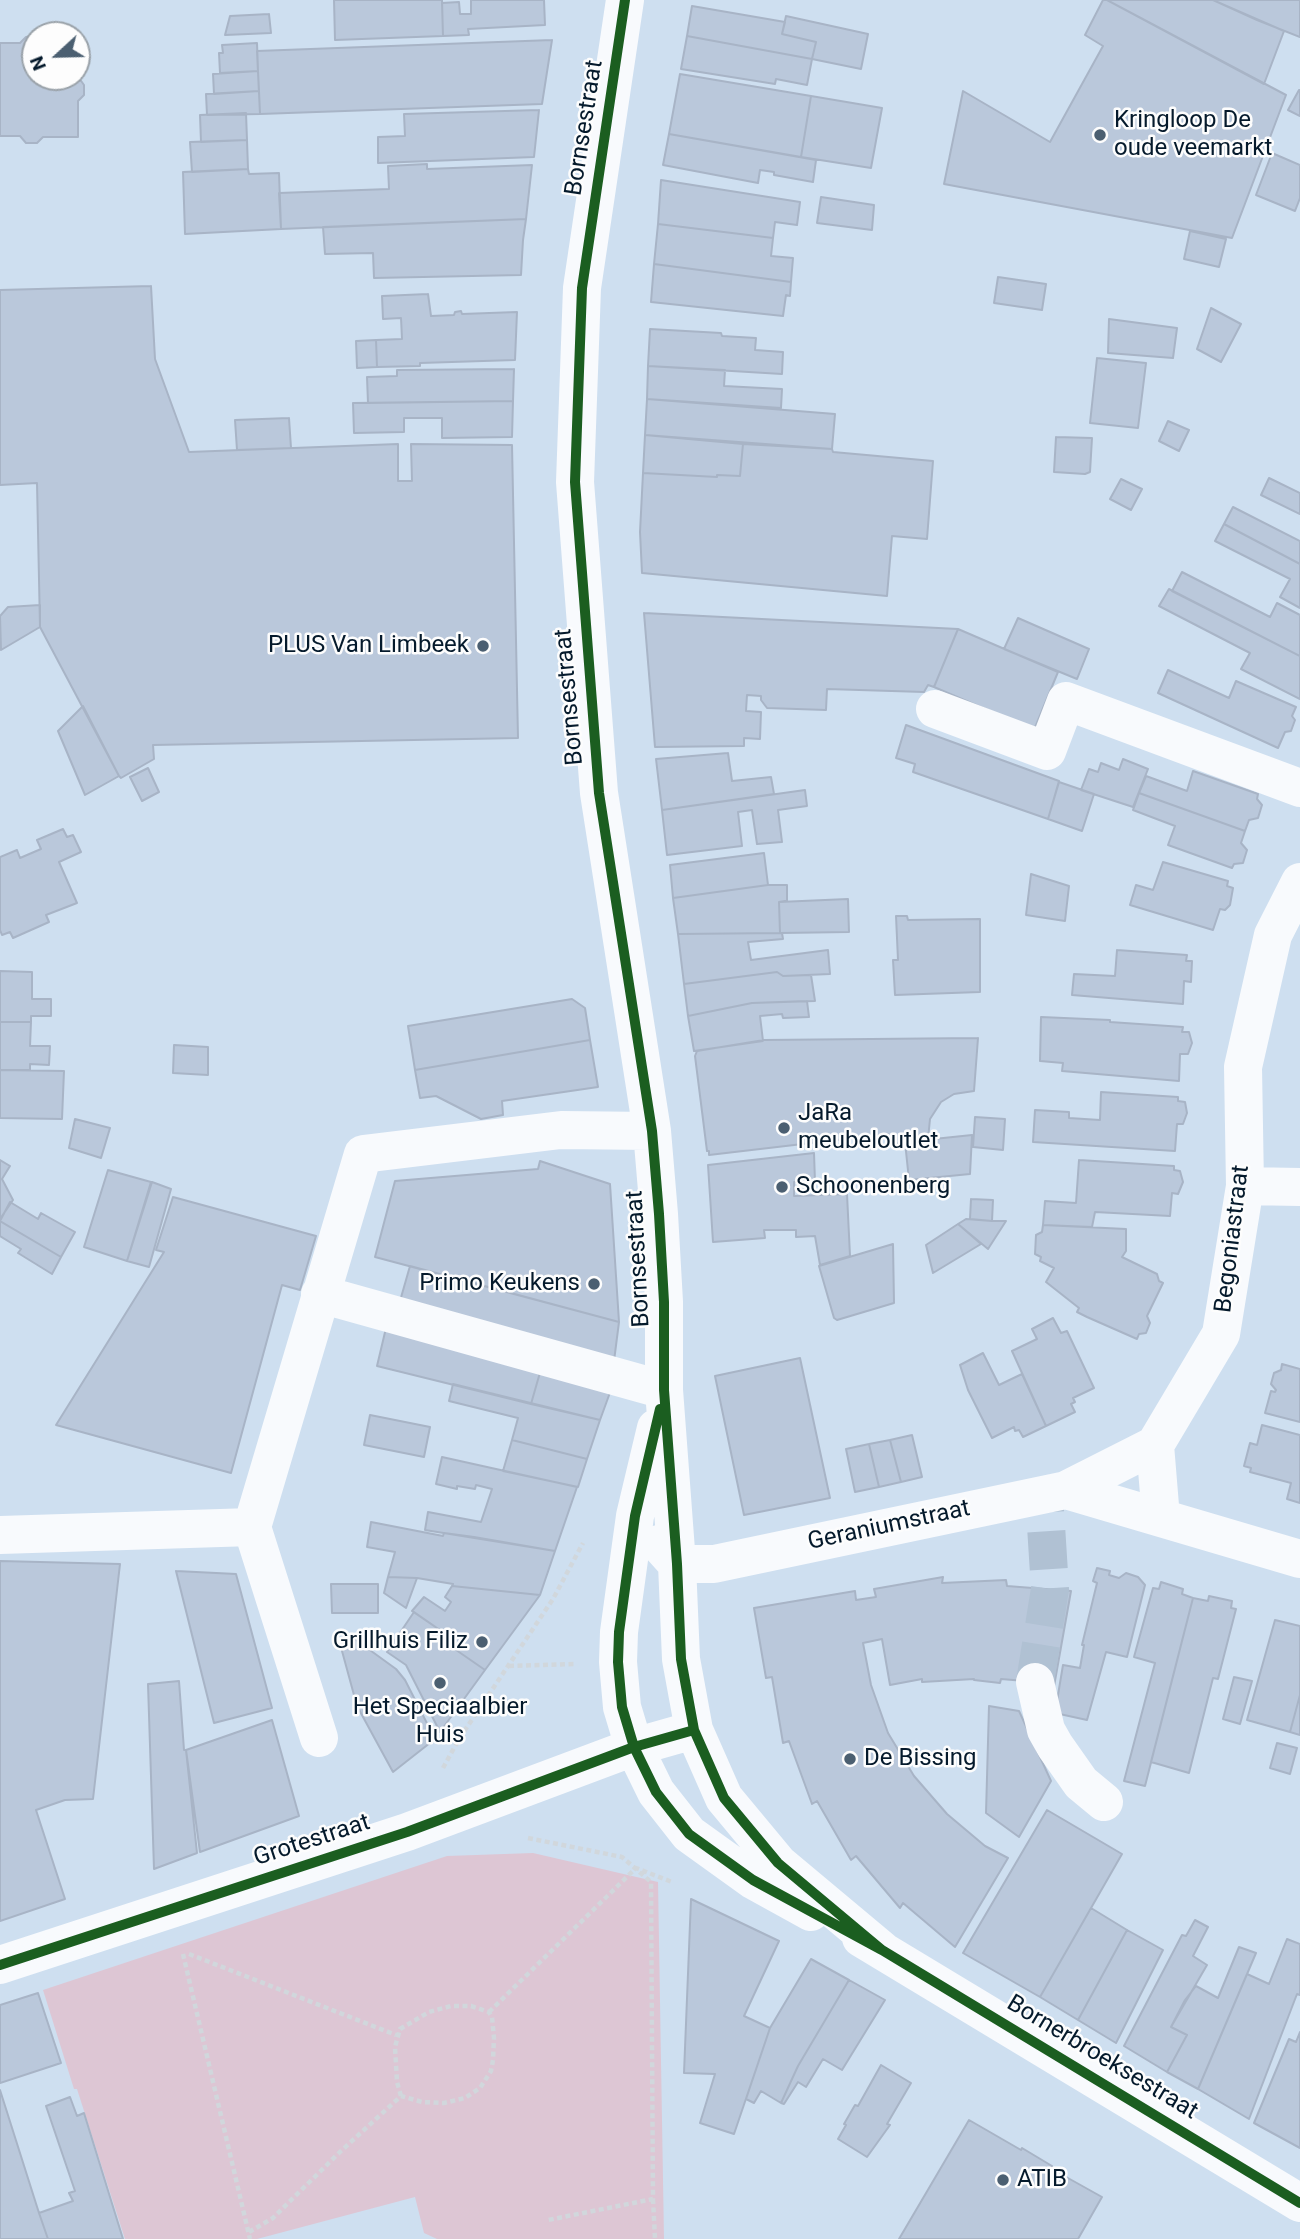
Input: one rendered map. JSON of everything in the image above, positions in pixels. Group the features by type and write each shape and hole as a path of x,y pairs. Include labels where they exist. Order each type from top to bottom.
{"street":[{"name":"Bornsestraat","path":"625,0 582,288 575,482 599,793 652,1131 664,1302 664,1390 681,1659 694,1730"},
{"path":"935,709 1047,751 1066,701 1300,788"},
{"name":"Begoniastraat","path":"1155,1446 1221,1334 1245,1186 1243,1067 1273,935 1300,882"},
{"path":"319,1738 252,1527 363,1154 561,1130 652,1131"},
{"path":"1245,1186 1300,1187"},
{"path":"320,1294 664,1390"},
{"name":"Bornsestraat","path":"634,1747 622,1707 618,1662 619,1632 635,1516 664,1390"},
{"path":"1066,1489 1155,1446 1161,1518"},
{"name":"Geraniumstraat","path":"677,1564 714,1564 1066,1489 1300,1559"},
{"path":"635,1516 677,1564"},
{"path":"0,1535 252,1527"},
{"path":"1035,1682 1046,1730 1055,1746 1081,1783 1104,1802"},
{"name":"Grotestraat","path":"0,1965 407,1832 634,1747 694,1730"},
{"name":"Bornerbroeksestraat","path":"694,1730 724,1798 778,1863 882,1950"},
{"name":"Bornerbroeksestraat","path":"634,1747 656,1792 689,1834 753,1880 882,1950 1300,2203"}],"path":[{"path":"407,1832 459,1739 553,1599 586,1537"},
{"path":"522,1838 622,1857 651,1882 655,2239"},
{"path":"636,1868 681,1885"},
{"path":"489,2012 636,1868"},
{"path":"250,2239 182,1951 396,2035"},
{"path":"401,2096 394,2047 400,2028 438,2009 451,2006 471,2006 489,2012"},
{"path":"401,2096 422,2102 444,2103 466,2098 480,2088 491,2071 493,2060 493,2026 489,2012"},
{"path":"249,2232 273,2218 401,2096"},
{"path":"548,2220 653,2199"}],"shaded area":[{"path":"533,1853 658,1882 664,2239 437,2239 424,2233 415,2197 257,2239 125,2239 43,1990 447,1856"}],"building":[{"path":"334,0 442,0 443,36 335,40"},
{"path":"471,0 544,0 545,25 468,29 469,35 443,36 442,3 459,2 460,14 471,14"},
{"path":"1103,0 1286,95 1232,238 944,184 963,91 1050,142 1103,46 1085,35"},
{"path":"1107,0 1213,0 1284,31 1264,84"},
{"path":"1213,0 1300,0 1300,37 1257,20"},
{"path":"692,6 785,22 782,34 816,42 812,59 687,36"},
{"path":"269,14 271,33 225,35 230,16"},
{"path":"786,16 868,34 861,69 812,59 816,42 782,34"},
{"path":"687,36 812,59 807,85 776,79 775,84 681,69"},
{"path":"552,40 542,104 260,114 257,51"},
{"path":"0,43 20,43 21,91 84,91 78,101 78,137 43,137 37,143 26,143 20,136 0,136"},
{"path":"257,43 258,71 220,73 219,53 223,53 222,45"},
{"path":"258,71 259,91 214,94 213,74"},
{"path":"680,74 811,96 801,157 669,134"},
{"path":"1300,90 1300,116 1288,110"},
{"path":"259,91 260,114 207,115 206,94"},
{"path":"811,96 882,108 871,168 801,157"},
{"path":"539,110 534,157 378,163 378,137 405,136 404,114"},
{"path":"246,113 247,140 201,142 200,115"},
{"path":"669,134 816,160 813,182 760,170 758,183 663,165"},
{"path":"247,140 248,169 192,172 190,142"},
{"path":"1272,153 1300,165 1300,198 1295,211 1256,195"},
{"path":"427,164 427,169 532,165 526,219 281,229 279,193 389,189 388,166"},
{"path":"248,169 249,174 279,173 281,229 185,234 183,172"},
{"path":"661,180 800,202 797,225 775,222 773,238 658,224"},
{"path":"821,197 874,205 872,230 817,223"},
{"path":"526,219 521,275 374,278 373,253 325,254 323,227"},
{"path":"658,224 773,238 771,256 793,258 791,282 654,264"},
{"path":"1190,231 1226,239 1219,267 1184,259"},
{"path":"654,264 791,282 790,296 786,295 783,316 651,302"},
{"path":"998,277 1046,284 1042,310 994,303"},
{"path":"151,286 155,359 189,452 398,444 398,481 412,481 411,444 512,445 518,738 153,745 154,759 121,778 119,776 40,627 37,483 0,485 0,290"},
{"path":"428,294 431,316 454,315 455,312 461,311 462,314 517,312 515,360 377,367 376,340 402,339 401,318 383,319 382,296"},
{"path":"1211,308 1241,324 1221,362 1197,349"},
{"path":"1109,319 1177,328 1173,358 1108,353"},
{"path":"650,329 756,338 755,350 783,352 782,374 648,366"},
{"path":"376,340 377,367 357,368 356,341"},
{"path":"1097,358 1146,363 1138,428 1090,423"},
{"path":"648,366 725,370 724,386 782,389 781,408 647,399"},
{"path":"514,369 513,401 368,403 367,377 397,376 397,370"},
{"path":"647,399 835,414 832,449 645,435"},
{"path":"513,401 512,437 442,438 442,418 404,418 404,432 354,433 353,403"},
{"path":"289,418 291,448 237,450 235,420"},
{"path":"1168,421 1189,430 1179,451 1159,441"},
{"path":"645,435 743,444 740,476 643,473"},
{"path":"1056,437 1092,438 1090,472 1054,472"},
{"path":"743,444 832,449 833,452 933,461 927,539 892,536 887,596 642,573 640,532 643,473 740,476"},
{"path":"1269,478 1300,493 1300,514 1261,495"},
{"path":"1121,479 1142,489 1131,510 1110,499"},
{"path":"1233,507 1300,541 1300,564 1224,524"},
{"path":"1224,524 1300,564 1300,608 1280,597 1290,579 1215,541"},
{"path":"1182,572 1270,617 1277,603 1300,615 1300,656 1172,591"},
{"path":"1169,589 1300,656 1300,699 1241,669 1250,653 1159,606"},
{"path":"40,605 40,627 1,650 0,616 8,607"},
{"path":"644,613 958,629 934,687 928,685 924,692 827,689 826,710 767,708 761,696 747,695 746,711 761,712 760,739 744,738 744,746 655,747"},
{"path":"1018,618 1089,649 1077,679 1004,649"},
{"path":"958,629 1058,672 1034,730 934,687"},
{"path":"1168,670 1229,698 1236,681 1296,707 1291,731 1285,732 1278,748 1158,693"},
{"path":"83,706 119,776 85,795 58,731"},
{"path":"906,725 1059,781 1048,819 913,772 915,764 896,758"},
{"path":"728,753 732,781 771,777 774,794 662,810 656,759"},
{"path":"1123,759 1148,769 1133,807 1081,790 1089,769 1098,772 1101,763 1119,770"},
{"path":"148,768 159,792 142,801 130,777"},
{"path":"1193,771 1258,794 1257,799 1262,805 1258,818 1249,820 1245,831 1139,793 1146,776 1187,791"},
{"path":"1059,782 1094,794 1082,831 1048,819"},
{"path":"805,790 807,806 778,810 782,842 757,844 752,810 738,812 742,846 667,855 662,810"},
{"path":"1139,793 1245,831 1241,843 1247,850 1243,863 1234,864 1232,868 1168,845 1175,826 1133,810"},
{"path":"63,829 67,837 73,835 81,852 59,862 77,903 46,915 49,922 13,938 10,932 2,935 0,857 17,850 20,858 41,849 37,840"},
{"path":"764,853 768,885 673,898 670,865"},
{"path":"1163,862 1228,881 1227,886 1233,888 1230,905 1225,910 1220,909 1213,930 1130,905 1136,885 1153,890"},
{"path":"1031,874 1069,886 1065,921 1026,915"},
{"path":"768,885 787,885 787,901 779,902 780,933 678,934 673,898"},
{"path":"848,899 849,932 780,933 779,902"},
{"path":"896,916 907,916 908,920 980,919 980,992 895,995 893,960 898,960"},
{"path":"782,933 783,939 748,942 751,960 828,950 830,974 783,976 777,972 684,984 678,934"},
{"path":"1117,950 1187,955 1186,961 1192,961 1191,982 1184,981 1183,1004 1072,995 1074,974 1115,976"},
{"path":"0,971 32,972 32,999 51,999 51,1016 31,1016 31,1022 0,1022"},
{"path":"777,972 783,976 811,975 815,1001 752,1003 688,1016 684,984"},
{"path":"572,999 585,1008 590,1040 415,1070 408,1026"},
{"path":"807,1001 809,1017 783,1018 782,1014 760,1016 763,1041 694,1051 688,1016 752,1003"},
{"path":"1041,1017 1183,1027 1182,1032 1189,1032 1192,1043 1188,1054 1180,1054 1179,1081 1062,1071 1063,1063 1040,1061"},
{"path":"0,1022 31,1022 30,1046 50,1046 49,1065 30,1064 30,1070 0,1070"},
{"path":"978,1038 974,1091 954,1094 941,1102 930,1119 928,1139 889,1144 888,1134 709,1155 707,1151 695,1056 697,1051 764,1040"},
{"path":"590,1040 598,1087 502,1101 503,1115 481,1119 436,1096 420,1098 415,1070"},
{"path":"174,1045 208,1047 208,1075 173,1073"},
{"path":"0,1070 64,1071 62,1119 0,1118"},
{"path":"1101,1092 1178,1097 1178,1101 1185,1102 1187,1113 1183,1124 1177,1124 1175,1151 1033,1142 1035,1110 1069,1112 1069,1118 1100,1120"},
{"path":"975,1117 1005,1119 1003,1150 973,1147"},
{"path":"75,1119 110,1128 101,1158 69,1148"},
{"path":"972,1135 970,1174 909,1180 905,1142"},
{"path":"814,1153 815,1182 794,1182 794,1196 847,1194 850,1256 820,1265 815,1236 796,1237 796,1230 764,1230 765,1238 713,1242 708,1165"},
{"path":"0,1160 10,1166 2,1179 13,1200 0,1219"},
{"path":"1079,1160 1174,1166 1174,1170 1180,1171 1183,1182 1178,1194 1172,1193 1170,1216 1095,1212 1092,1227 1043,1225 1045,1201 1076,1203"},
{"path":"540,1161 610,1184 619,1322 375,1257 395,1181 538,1169"},
{"path":"108,1170 151,1182 127,1261 84,1247"},
{"path":"152,1182 171,1189 149,1267 127,1261"},
{"path":"173,1197 316,1236 300,1290 282,1285 231,1473 56,1425 164,1252 156,1250"},
{"path":"971,1199 993,1200 992,1221 970,1219"},
{"path":"10,1202 38,1219 41,1213 75,1232 61,1257 0,1221"},
{"path":"966,1219 1006,1221 988,1249 958,1224"},
{"path":"0,1221 61,1257 52,1274 18,1253 21,1249 0,1236"},
{"path":"958,1224 981,1244 933,1273 926,1245"},
{"path":"1043,1225 1126,1229 1126,1251 1122,1257 1157,1274 1159,1281 1163,1283 1147,1316 1150,1323 1146,1333 1139,1334 1137,1339 1077,1312 1079,1308 1046,1282 1054,1268 1040,1261 1041,1257 1035,1254 1036,1235 1042,1232"},
{"path":"893,1244 894,1303 837,1320 834,1318 819,1266"},
{"path":"410,1266 619,1322 614,1361 400,1301"},
{"path":"1053,1318 1061,1333 1067,1331 1094,1388 1073,1398 1075,1402 1071,1404 1075,1412 1046,1426 1012,1351 1037,1339 1032,1329"},
{"path":"386,1328 541,1369 531,1404 377,1366"},
{"path":"983,1353 999,1385 1022,1374 1046,1426 1023,1437 1014,1427 992,1438 968,1390 960,1365"},
{"path":"800,1358 830,1498 744,1515 715,1376"},
{"path":"1282,1364 1300,1369 1300,1422 1265,1413 1271,1391 1276,1390 1271,1384 1274,1373 1281,1370"},
{"path":"541,1369 612,1387 600,1420 531,1404"},
{"path":"453,1384 600,1420 587,1459 512,1440 518,1418 449,1401"},
{"path":"370,1415 430,1427 424,1457 364,1445"},
{"path":"1262,1425 1300,1435 1300,1503 1287,1499 1291,1483 1250,1472 1251,1468 1244,1466 1250,1443 1257,1445"},
{"path":"912,1435 922,1477 901,1482 890,1440"},
{"path":"512,1440 587,1459 578,1487 503,1471"},
{"path":"890,1440 901,1482 879,1487 869,1444"},
{"path":"869,1444 879,1487 855,1492 846,1449"},
{"path":"442,1457 577,1487 555,1551 425,1530 428,1512 481,1522 492,1489 476,1485 475,1489 457,1486 457,1489 436,1484"},
{"path":"371,1522 443,1536 444,1533 474,1537 555,1551 540,1595 452,1586 453,1584 417,1578 388,1577 395,1552 367,1547"},
{"path":"0,1561 120,1564 93,1799 65,1800 36,1810 65,1899 0,1921"},
{"path":"1097,1568 1110,1571 1109,1575 1119,1578 1126,1573 1138,1577 1145,1585 1127,1657 1106,1652 1087,1720 1055,1713 1063,1665 1080,1668 1082,1645 1097,1583 1093,1581"},
{"path":"176,1571 236,1574 272,1708 214,1723"},
{"path":"388,1577 417,1578 406,1608 384,1593"},
{"name":"De Bissing","path":"943,1577 942,1583 1006,1580 1007,1586 1071,1591 1053,1692 1049,1683 1001,1679 1000,1683 974,1679 922,1682 922,1679 890,1685 882,1639 863,1643 871,1685 888,1733 914,1776 947,1814 985,1846 1008,1858 955,1947 903,1903 900,1908 856,1856 851,1860 817,1801 812,1804 789,1741 783,1743 772,1677 766,1678 754,1608 855,1591 856,1600 876,1597 874,1589"},
{"path":"1161,1582 1183,1589 1182,1594 1193,1598 1145,1786 1124,1781 1155,1663 1134,1657 1153,1588 1159,1589"},
{"path":"331,1584 378,1584 378,1613 332,1613"},
{"path":"452,1586 540,1595 485,1670 446,1643 450,1637 412,1611 424,1597 445,1611 451,1602 445,1597"},
{"path":"1209,1596 1232,1601 1231,1608 1236,1609 1218,1679 1213,1678 1189,1773 1151,1762 1193,1598 1208,1601"},
{"path":"414,1612 450,1637 446,1643 485,1670 440,1732 406,1665 387,1652"},
{"path":"1275,1620 1300,1626 1300,1695 1290,1732 1247,1720"},
{"path":"345,1632 396,1669 405,1680 435,1739 393,1772 357,1706 342,1651"},
{"path":"1234,1677 1252,1681 1240,1724 1223,1719"},
{"path":"179,1681 184,1750 197,1853 154,1869 148,1684"},
{"path":"1300,1695 1300,1735 1290,1732"},
{"path":"989,1706 1019,1711 1051,1781 1019,1837 986,1813"},
{"path":"272,1720 299,1816 200,1852 186,1750"},
{"path":"1277,1743 1297,1748 1290,1774 1270,1768"},
{"path":"1047,1810 1122,1854 1040,1997 963,1953"},
{"path":"691,1899 779,1941 744,2016 770,2028 734,2134 700,2123 715,2074 684,2073"},
{"path":"1091,1908 1127,1930 1078,2020 1040,1997"},
{"path":"1195,1920 1208,1927 1193,1956 1207,1965 1171,2027 1187,2035 1167,2072 1124,2046 1182,1935 1186,1936"},
{"path":"1127,1930 1163,1950 1116,2043 1078,2020"},
{"path":"1287,1939 1300,1944 1300,1995 1297,1994 1249,2119 1198,2089 1247,1974 1269,1984"},
{"path":"1239,1947 1256,1953 1198,2089 1167,2072 1187,2035 1171,2027 1185,2000 1196,1986 1218,1998"},
{"path":"811,1959 849,1980 798,2066 781,2103 761,2091 754,2103 746,2099 770,2028"},
{"path":"849,1980 885,2000 842,2070 823,2059 806,2087 798,2082 784,2104 781,2103 798,2066"},
{"path":"38,1993 61,2063 0,2083 0,2005"},
{"path":"1300,2032 1300,2148 1254,2123 1289,2039 1296,2042"},
{"path":"881,2065 911,2083 887,2124 890,2125 867,2157 838,2139 855,2105 858,2106"},
{"path":"0,2090 39,2213 48,2239 0,2239"},
{"path":"70,2097 77,2116 84,2113 123,2239 48,2239 39,2213 73,2201 69,2193 75,2191 46,2106"},
{"name":"ATIB","path":"969,2120 1021,2150 1022,2148 1052,2166 1050,2168 1102,2197 1078,2239 899,2239"}],"tunnel":[{"path":"1035,1682 1050,1589 1044,1494"}],"cycle path":[{"path":"625,0 582,288 575,482 599,793 652,1131 664,1302 664,1390 681,1659 694,1730 724,1798 778,1863 882,1950"},
{"path":"660,1409 635,1516 619,1632 618,1662 622,1707 634,1747 656,1792 689,1834 753,1880 882,1950 1300,2203"},
{"path":"0,1965 407,1832 634,1747 694,1730"}],"place":[{"name":"Kringloop De oude veemarkt","path":"1100,135"},
{"name":"PLUS Van Limbeek","path":"483,646"},
{"name":"JaRa meubeloutlet","path":"784,1128"},
{"name":"Schoonenberg","path":"782,1187"},
{"name":"Primo Keukens","path":"594,1284"},
{"name":"Grillhuis Filiz","path":"482,1642"},
{"name":"Het Speciaalbier Huis","path":"440,1683"},
{"name":"De Bissing","path":"850,1759"},
{"name":"ATIB","path":"1003,2180"}]}
